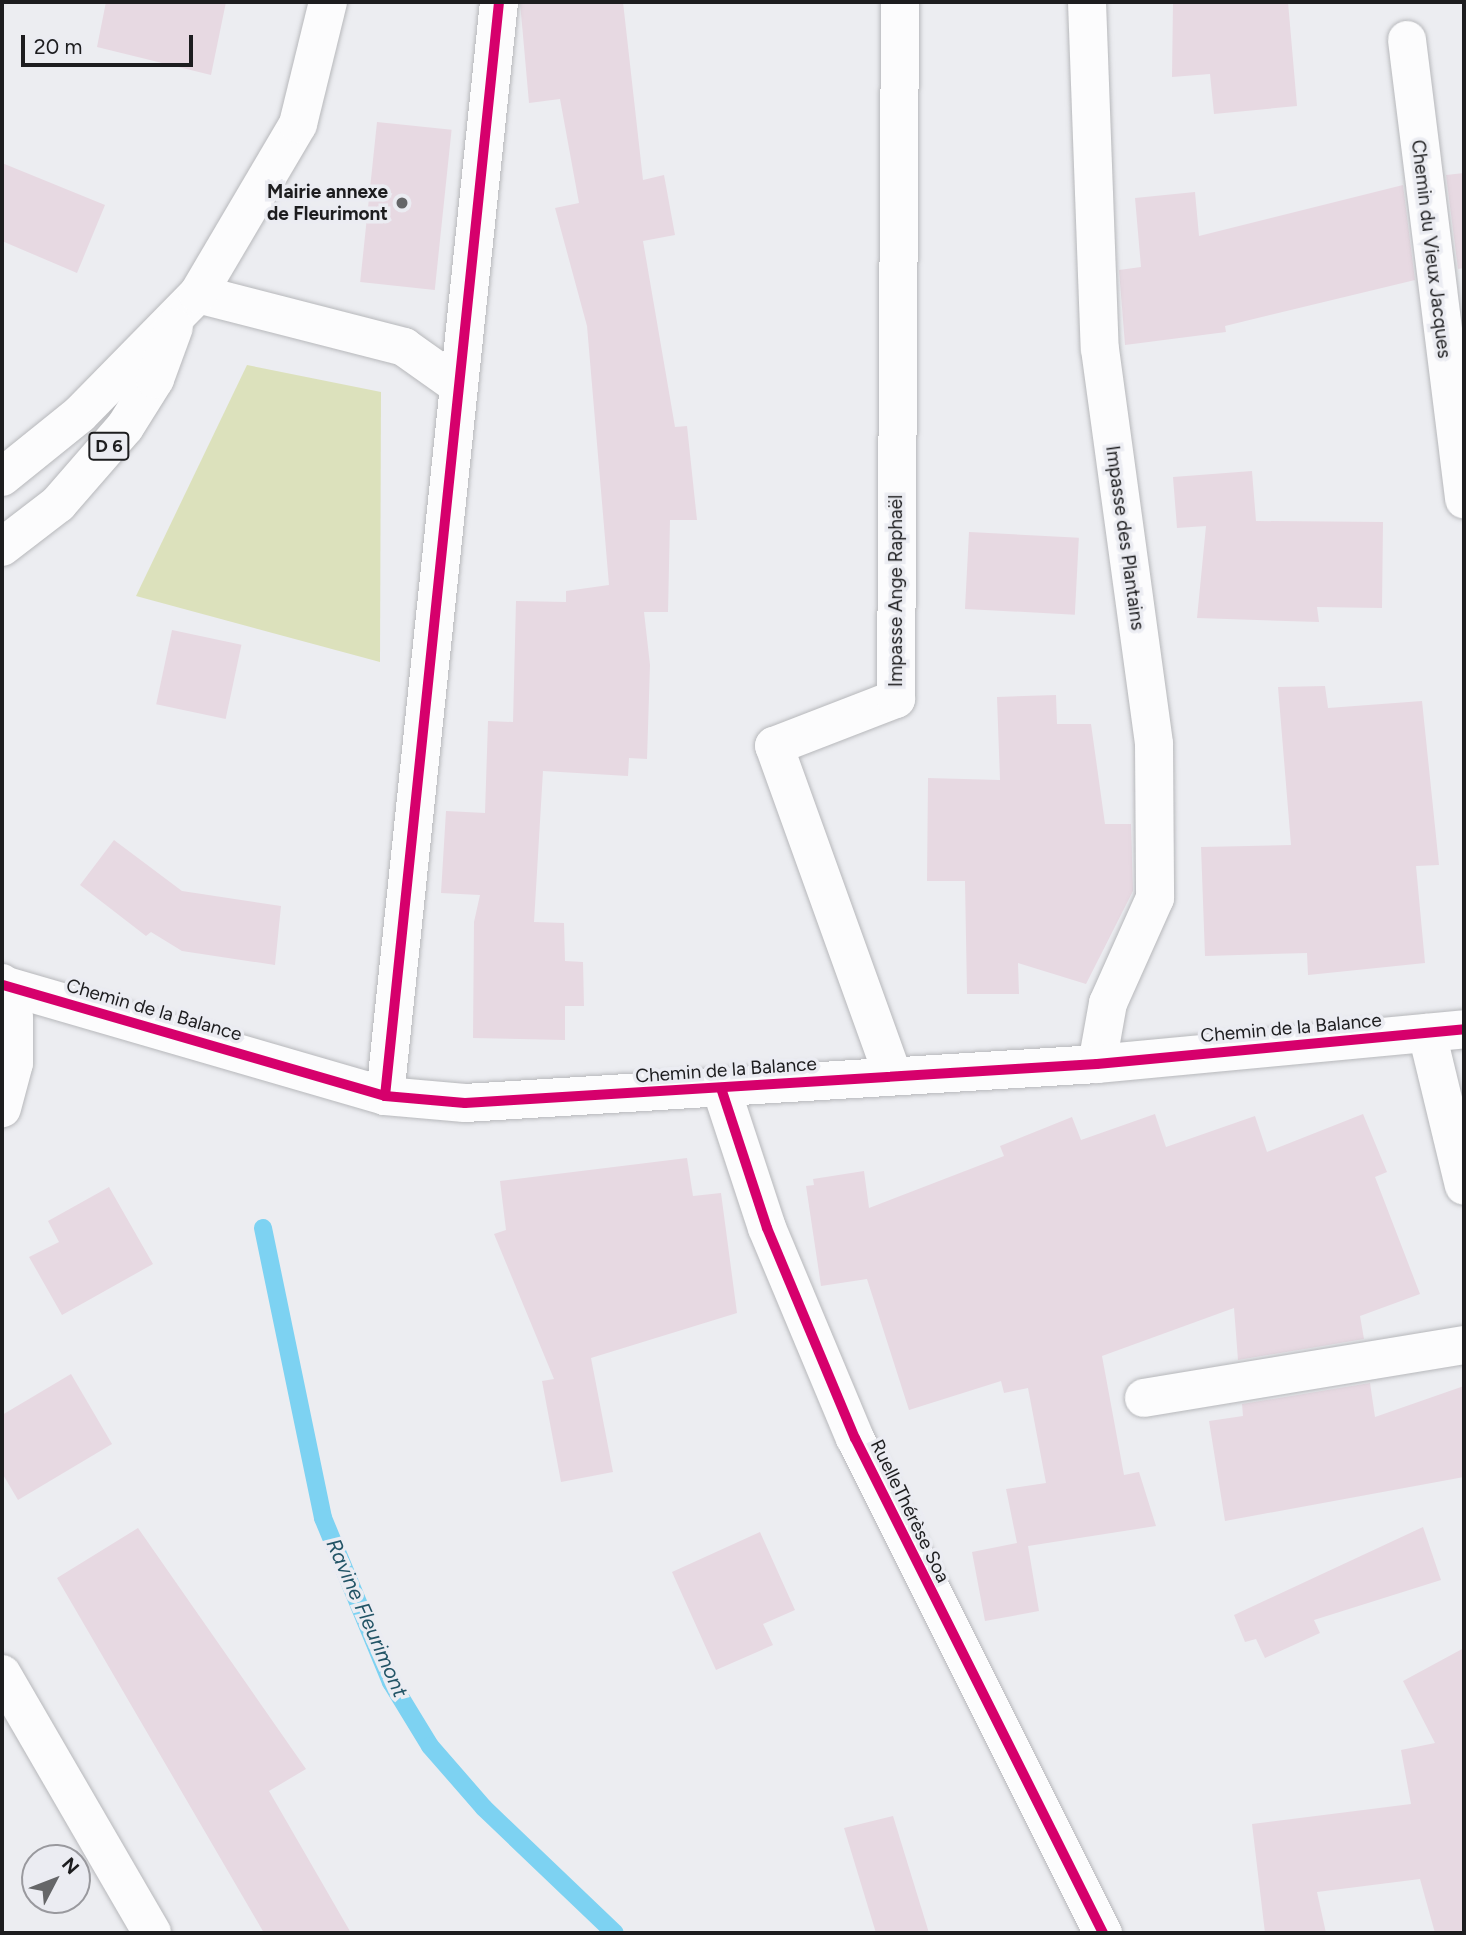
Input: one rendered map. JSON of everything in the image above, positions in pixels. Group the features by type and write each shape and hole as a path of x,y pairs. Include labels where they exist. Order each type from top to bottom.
{"street":[{"name":"D 6","path":"2,547 58,504 125,427 155,379 188,305 298,124 328,2"},
{"path":"385,1096 456,384 499,2"},
{"name":"Impasse Ange Raphaël","path":"893,1076 774,746 896,699 901,2"},
{"name":"Impasse des Plantains","path":"1087,2 1100,349 1154,744 1155,898 1108,1003 1097,1064"},
{"name":"Chemin du Vieux Jacques","path":"1407,40 1464,499"},
{"name":"D 6","path":"2,477 71,421 188,305"},
{"path":"188,305 404,346 456,384"},
{"path":"2,1108 14,1063 14,1018 3,984"},
{"name":"Chemin de la Balance","path":"3,984 385,1096 465,1103 1097,1064 1464,1029"},
{"path":"1427,1033 1464,1186"},
{"name":"RuelleThérèse Soa","path":"722,1088 767,1228 855,1438 1103,1933"},
{"path":"1144,1398 1464,1345"},
{"path":"2,1674 152,1933"}],"green space":[{"path":"247,365 381,392 380,662 136,596"}],"building":[{"path":"106,2 226,2 211,75 97,47"},
{"path":"520,2 623,2 643,180 664,175 675,235 643,241 675,427 687,426 697,520 670,520 668,612 644,612 650,665 647,759 629,758 628,776 543,771 534,922 564,923 565,961 583,962 584,1006 565,1006 565,1040 473,1038 474,922 480,895 441,893 446,811 485,813 488,721 513,722 516,601 566,602 566,591 609,585 587,326 555,208 579,203 560,99 529,103"},
{"path":"1173,2 1288,2 1297,106 1214,114 1210,74 1172,77"},
{"name":"Mairie annexe de Fleurimont","path":"377,122 452,130 435,290 360,282"},
{"path":"2,163 105,205 77,273 2,241"},
{"path":"1464,173 1464,268 1458,269 1446,175"},
{"path":"1403,185 1415,280 1225,326 1226,332 1125,345 1119,270 1141,267 1135,198 1195,192 1199,236"},
{"path":"1252,471 1256,521 1383,522 1382,608 1317,607 1319,622 1197,618 1206,526 1177,528 1173,477"},
{"path":"969,532 1079,538 1075,615 965,609"},
{"path":"172,630 241,645 226,719 156,704"},
{"path":"1325,686 1328,708 1422,701 1439,865 1416,866 1425,963 1308,975 1307,953 1205,956 1201,847 1291,845 1278,687"},
{"path":"1056,695 1057,724 1091,724 1105,824 1131,824 1133,891 1086,984 1018,963 1019,994 967,994 965,881 927,881 928,778 1000,780 997,697"},
{"path":"114,840 182,891 281,906 275,965 182,951 151,932 146,936 80,885"},
{"path":"1155,1114 1166,1147 1255,1116 1267,1152 1363,1114 1387,1172 1375,1177 1420,1294 1360,1316 1364,1339 1238,1360 1234,1308 1102,1356 1124,1475 1139,1472 1156,1526 1028,1546 1039,1611 985,1621 972,1552 1017,1543 1006,1489 1046,1483 1028,1388 1004,1393 1001,1381 909,1410 867,1279 821,1286 806,1186 814,1185 813,1179 864,1171 869,1208 1004,1156 1000,1146 1072,1117 1081,1140"},
{"path":"687,1158 693,1196 721,1193 737,1313 591,1358 613,1472 561,1482 542,1381 554,1379 494,1234 506,1230 500,1181"},
{"path":"109,1187 153,1264 62,1315 29,1257 59,1242 48,1221"},
{"path":"71,1374 112,1444 18,1500 2,1473 2,1415"},
{"path":"1370,1383 1375,1417 1464,1386 1464,1477 1225,1521 1209,1421 1243,1416 1242,1404"},
{"path":"1423,1527 1441,1580 1314,1620 1320,1633 1265,1658 1256,1639 1245,1642 1234,1615"},
{"path":"138,1528 306,1769 269,1791 351,1933 264,1933 57,1578"},
{"path":"760,1532 795,1610 763,1624 773,1645 716,1670 672,1572"},
{"path":"1464,1648 1463,1933 1435,1933 1420,1879 1317,1892 1326,1933 1265,1933 1252,1824 1411,1804 1401,1750 1435,1743 1403,1681"},
{"path":"893,1816 929,1933 876,1933 844,1828"}],"waterway":[{"name":"Ravine Fleurimont","path":"263,1228 323,1518 391,1682 430,1746 484,1808 615,1933"}],"cycle path":[{"path":"385,1096 499,2"},
{"path":"3,985 385,1096 465,1103 1097,1064 1464,1029"},
{"path":"721,1088 767,1228 855,1438 1103,1933"}],"place":[{"name":"Mairie annexe de Fleurimont","path":"402,203"}]}
